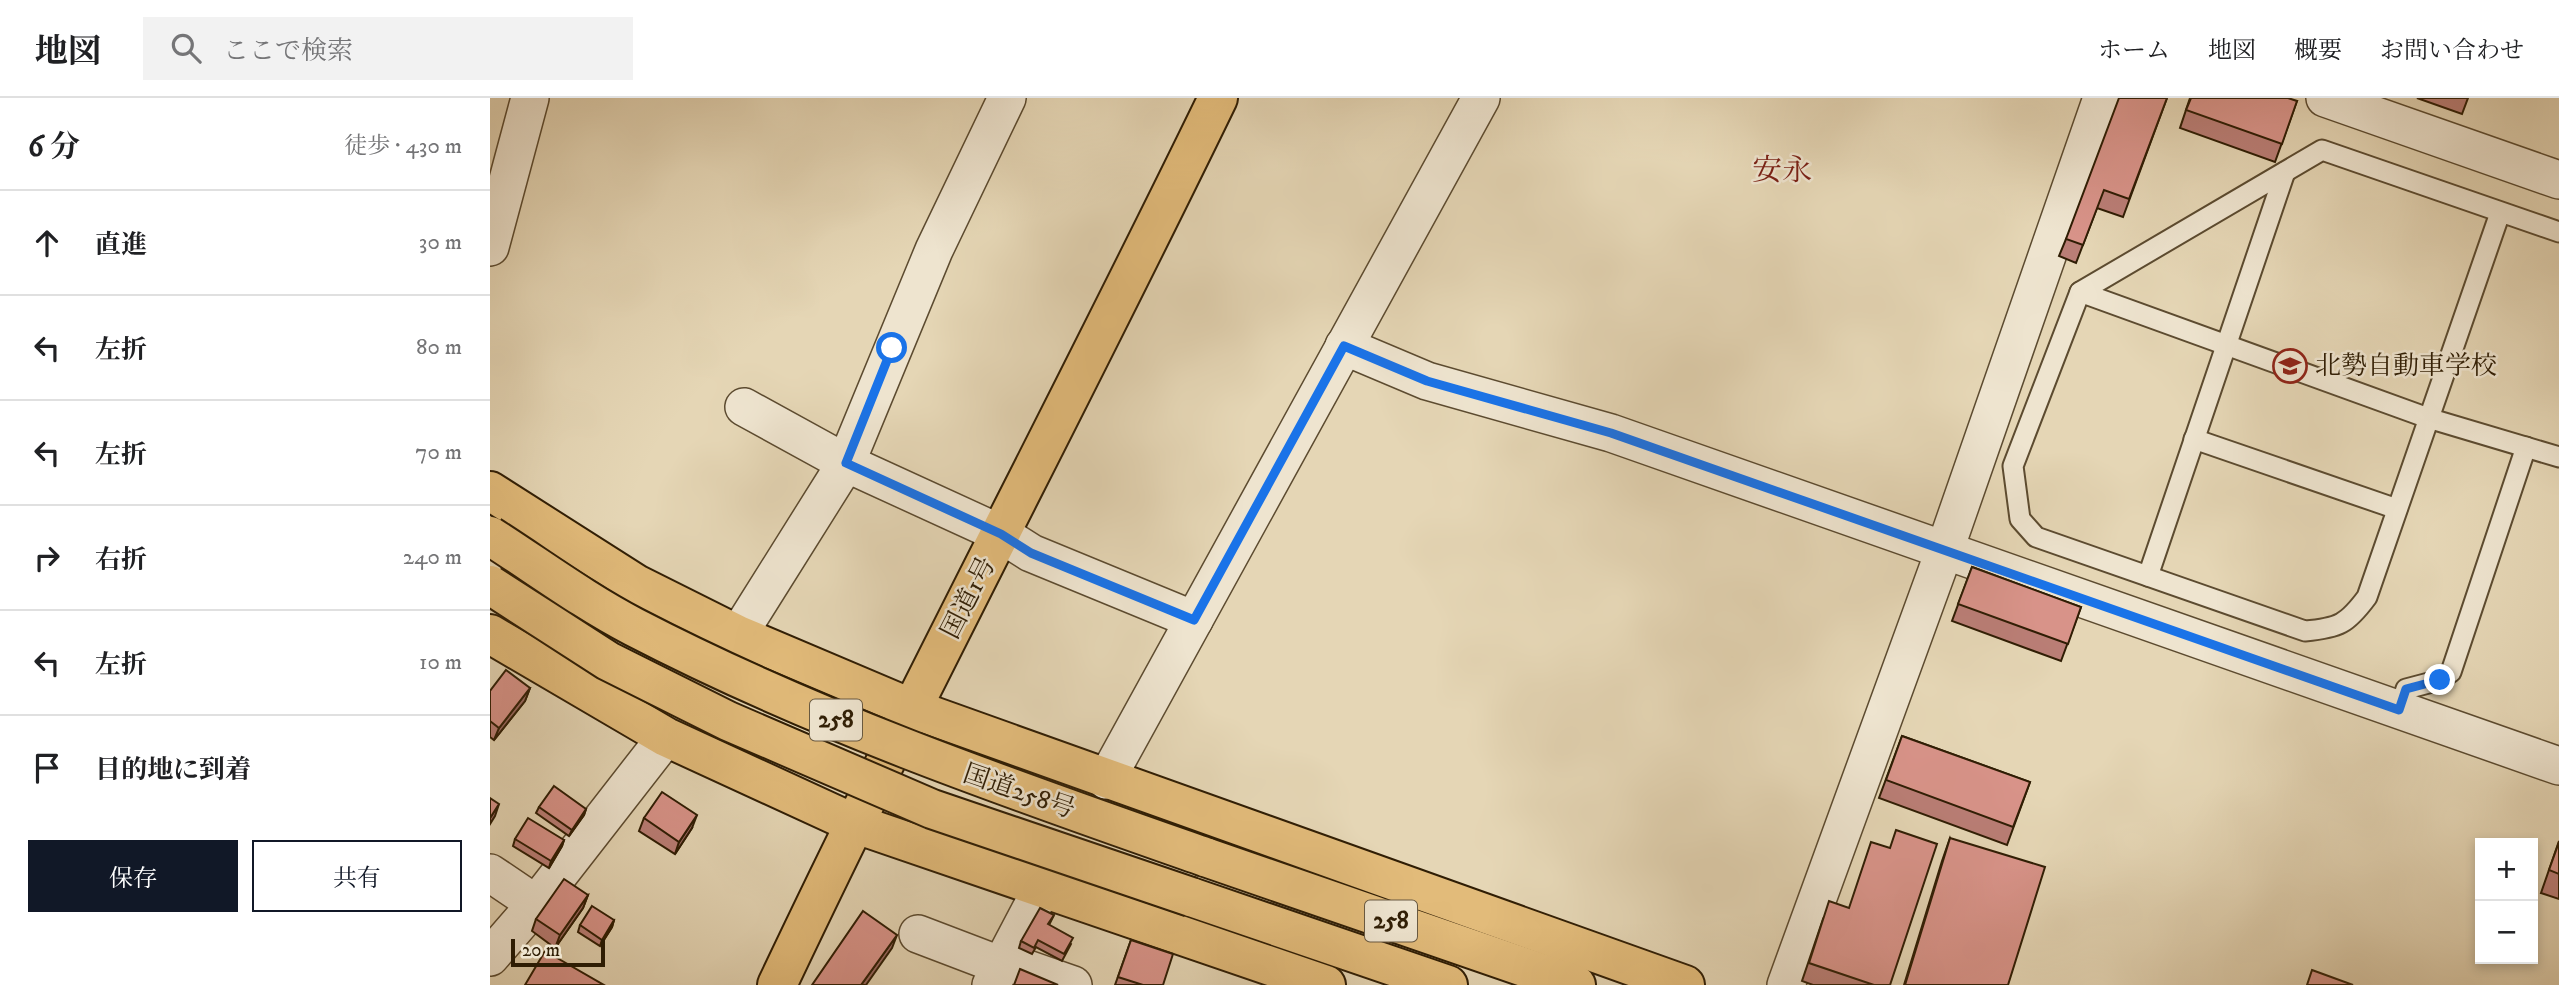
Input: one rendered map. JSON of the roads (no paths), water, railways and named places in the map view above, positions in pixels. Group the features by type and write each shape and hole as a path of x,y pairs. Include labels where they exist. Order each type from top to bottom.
{"highway":[{"name":"国道1号","path":"776,985 853,824 1218,98"},
{"path":"490,491 636,584 738,635 913,709 1685,985"},
{"name":"国道258号","path":"490,536 631,625 740,680 953,769 1576,985"},
{"name":"国道258号","path":"490,585 608,661 728,721 932,809 1448,985"},
{"path":"490,634 666,737 853,824 1326,985"}],"street":[{"path":"490,247 530,98"},
{"path":"738,635 846,463 934,250 1007,98"},
{"path":"1106,780 1482,98"},
{"path":"1786,985 1945,550 2102,98"},
{"path":"2325,98 2559,180"},
{"path":"1344,346 1427,381 1611,433 2559,766"},
{"path":"744,407 846,463 1001,534 1031,553 1194,620"},
{"path":"490,957 536,904 666,737"},
{"path":"490,873 536,904"},
{"path":"999,971 1042,888"},
{"path":"918,934 999,971 1073,985"}],"lane":[{"path":"2500,213 2367,597 2350,619 2330,629 2305,631 2036,537 2020,519 2013,466 2080,292 2322,150 2559,232"},
{"path":"2148,576 2285,172"},
{"path":"2080,292 2428,418 2559,457"},
{"path":"2194,439 2397,509"},
{"path":"2399,710 2406,689 2440,680 2451,672 2526,447"}],"place":[{"name":"北勢自動車学校","path":"2290,366"}],"district":[{"name":"安永","path":"1782,171"}]}
